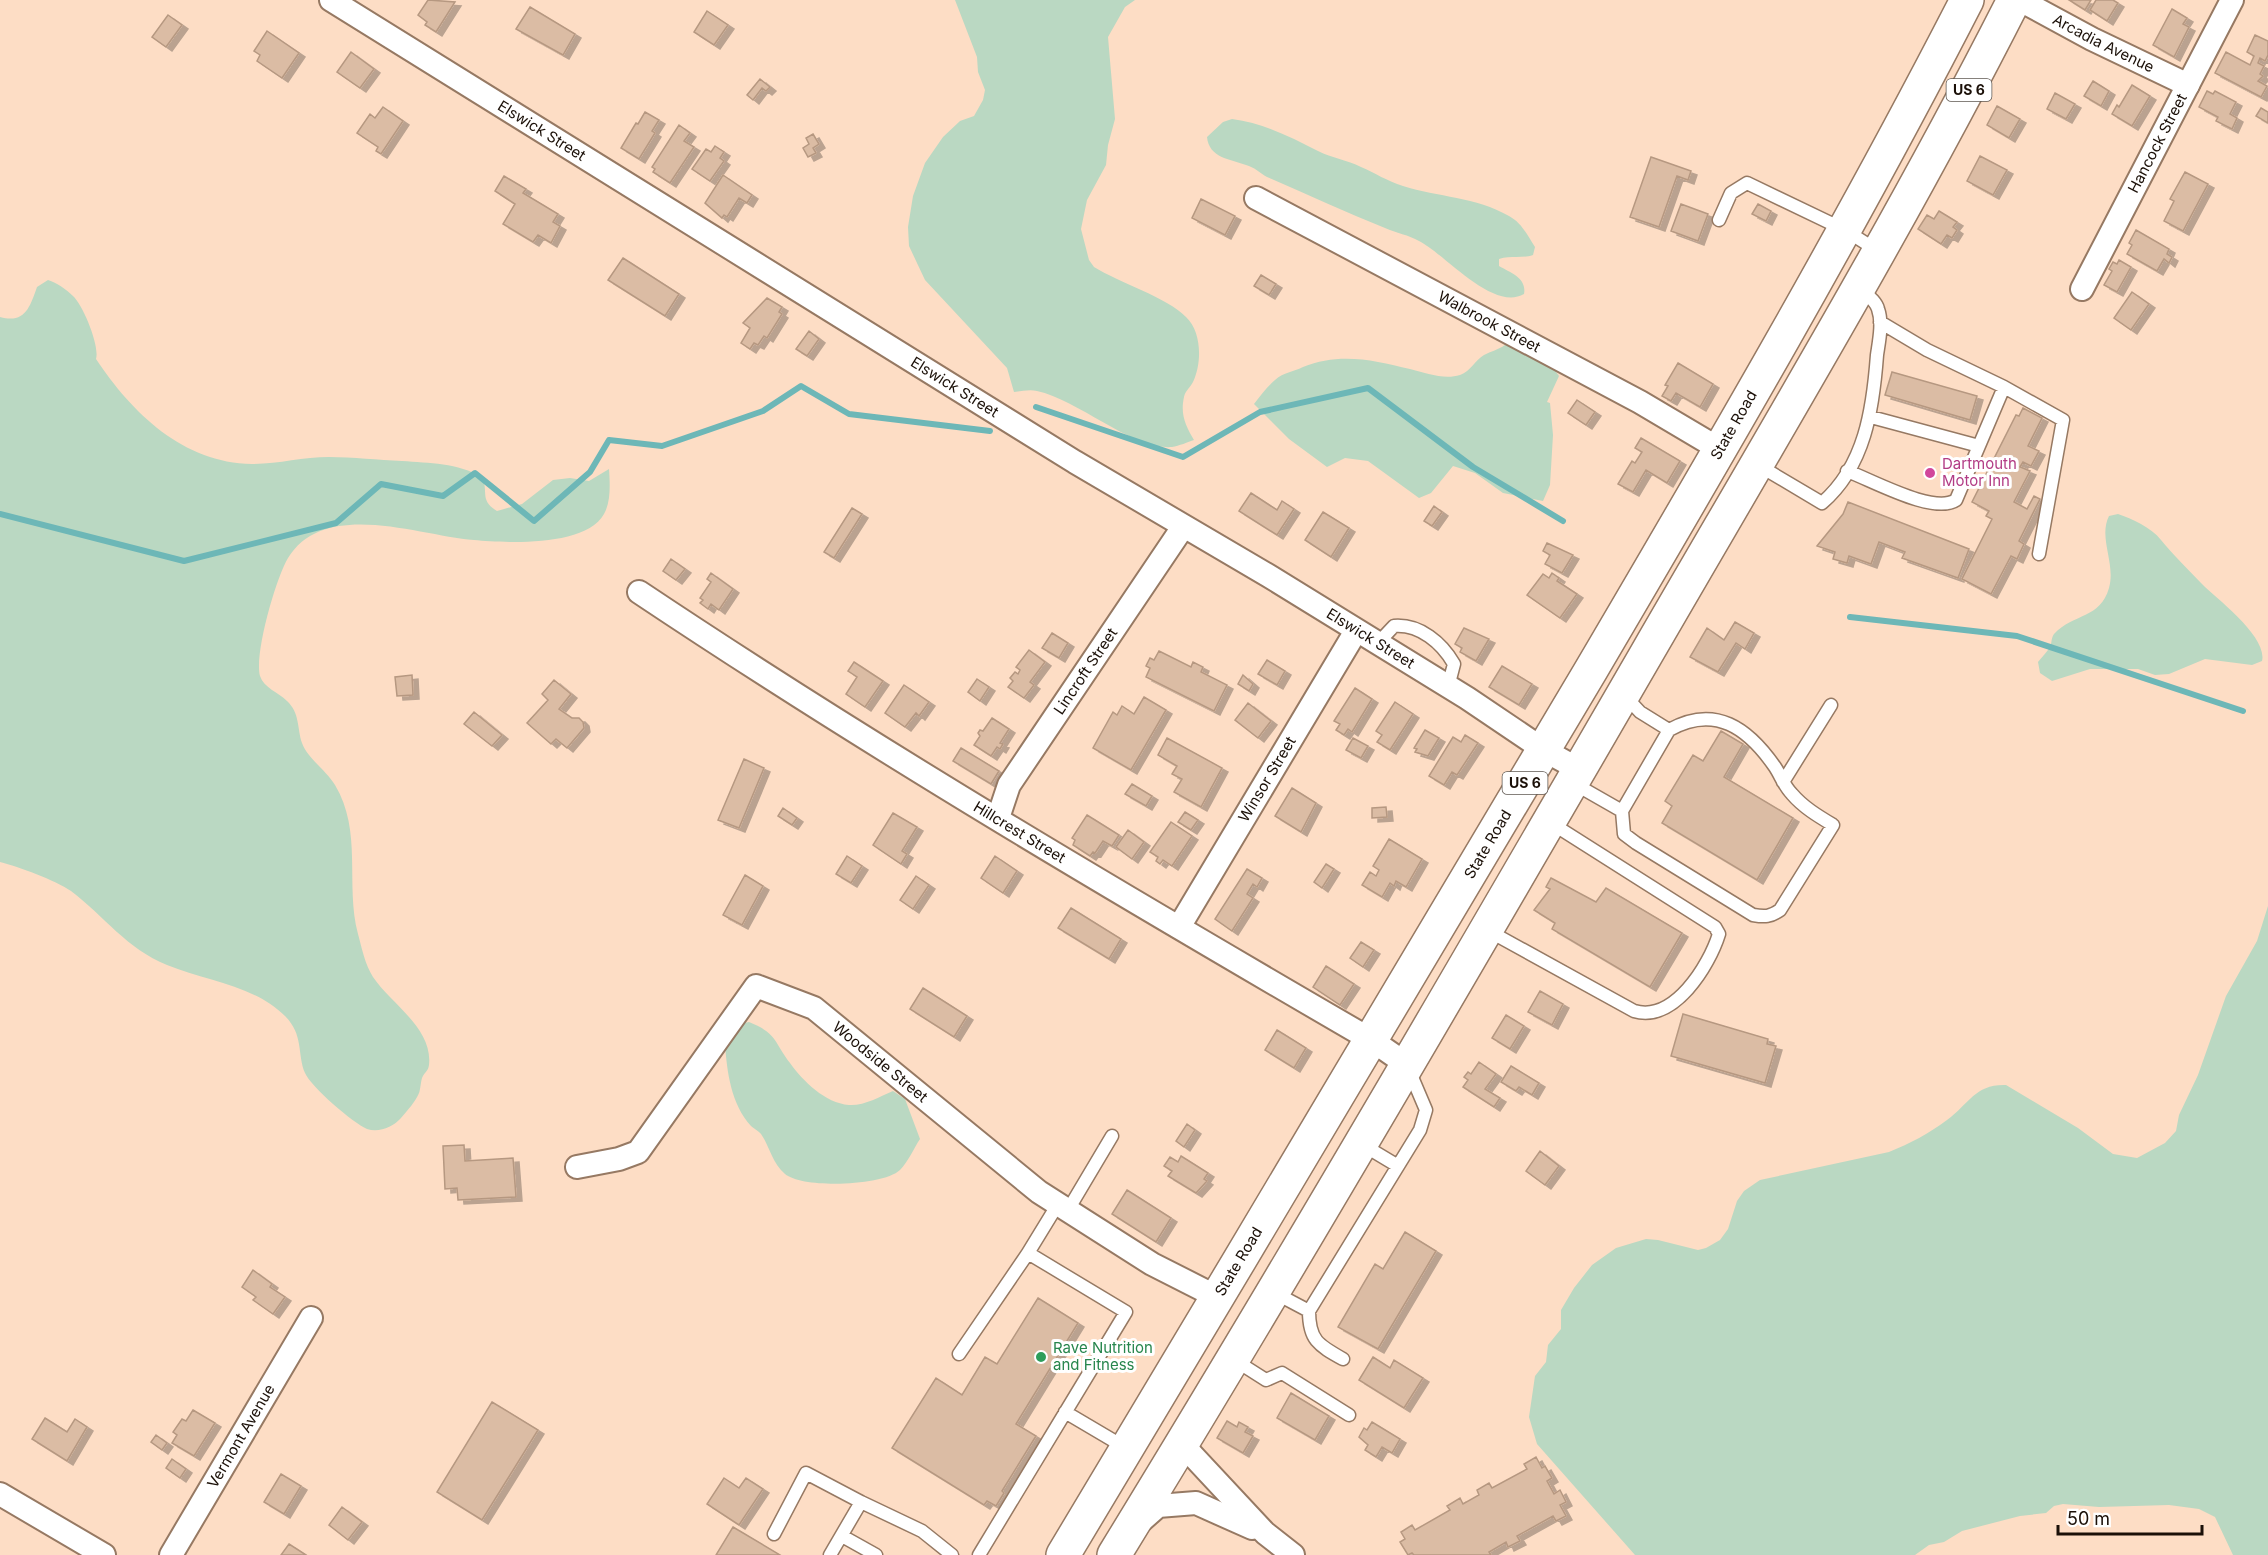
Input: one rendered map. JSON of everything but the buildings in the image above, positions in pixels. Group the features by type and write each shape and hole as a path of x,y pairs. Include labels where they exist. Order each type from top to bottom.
{"main road":[{"name":"State Road","path":"1063,1555 1373,1041 1721,450 1845,230 1967,0"},
{"name":"US 6","path":"1118,1549 1624,694 1949,128 2014,0"}],"street":[{"name":"Elswick Street","path":"331,0 1448,687 1544,750 1576,776"},
{"name":"Arcadia Avenue","path":"2020,0 2092,39 2188,85"},
{"name":"Hancock Street","path":"2082,289 2232,0"},
{"name":"Walbrook Street","path":"1256,198 1640,402 1721,450"},
{"name":"Lincroft Street","path":"998,818 1009,785 1183,526"},
{"name":"Hillcrest Street","path":"639,592 717,644 998,818 1373,1041 1406,1064"},
{"name":"Winsor Street","path":"1179,927 1356,631"},
{"name":"Woodside Street","path":"577,1167 620,1159 638,1152 756,986 814,1008 1039,1192 1152,1263 1217,1297"},
{"name":"Vermont Avenue","path":"171,1555 311,1318"},
{"path":"1181,1443 1265,1533 1293,1555"},
{"path":"0,1494 104,1555"},
{"path":"1118,1549 1158,1506 1196,1503 1265,1533"}],"lane":[{"path":"1719,220 1731,193 1747,183 1845,230 1879,251"},
{"path":"1756,465 1822,503 1835,492 1866,437 1871,417 1880,322 1878,307 1859,286"},
{"path":"1880,322 1928,350 2004,387 2062,420 2039,554"},
{"path":"1847,471 1926,502 1949,505 1956,500 2004,387"},
{"path":"1871,417 1979,446"},
{"path":"1377,644 1394,626 1405,625 1425,633 1446,648 1454,664 1448,687"},
{"path":"1624,694 1640,712 1670,730"},
{"path":"1783,782 1831,705"},
{"path":"1696,721 1725,721 1757,743 1783,782 1808,809 1833,825 1780,910 1772,916 1753,915 1624,834 1622,811 1670,730 1681,724 1696,721"},
{"path":"1576,776 1622,811"},
{"path":"1486,929 1634,1011 1645,1014 1665,1008 1680,997 1714,948 1719,934 1714,927 1549,822"},
{"path":"1343,1359 1323,1348 1309,1330 1309,1311 1420,1130 1426,1110 1406,1064"},
{"path":"959,1354 1028,1253 1113,1136"},
{"path":"1359,1143 1398,1166"},
{"path":"979,1555 1126,1312 1028,1253"},
{"path":"1271,1291 1309,1311"},
{"path":"1232,1358 1266,1380 1282,1373 1349,1415"},
{"path":"1065,1412 1127,1448"},
{"path":"774,1534 806,1473 922,1531 952,1555"},
{"path":"830,1555 861,1502"},
{"path":"842,1536 876,1555"}],"green space":[{"path":"955,0 1135,0 1125,7 1108,37 1115,119 1108,145 1106,165 1087,200 1081,229 1089,260 1094,267 1167,303 1191,323 1198,339 1199,357 1196,374 1185,395 1183,415 1194,440 1172,447 1156,446 1123,433 1053,396 1034,390 1014,392 1007,368 925,280 909,246 908,227 913,196 925,163 943,137 960,121 974,116 983,100 985,90 978,72 977,57"},
{"path":"1232,119 1276,131 1397,184 1483,205 1509,216 1521,226 1535,247 1533,255 1499,259 1499,266 1521,280 1524,294 1512,297 1498,295 1484,289 1415,239 1355,216 1267,177 1252,167 1221,157 1212,149 1207,137 1223,122"},
{"path":"48,280 64,289 77,301 86,316 96,345 96,359 126,398 162,431 182,445 204,455 252,464 329,457 443,464 473,472 482,477 486,499 497,511 522,504 553,480 570,478 589,481 609,469 610,492 604,514 595,525 564,538 506,542 474,540 375,525 349,525 325,529 304,540 288,558 278,582 263,634 260,676 265,684 291,706 305,749 335,785 349,821 354,915 366,962 373,977 418,1028 428,1052 429,1067 422,1078 418,1096 401,1118 386,1128 367,1129 352,1120 315,1087 305,1073 295,1030 285,1016 273,1006 244,990 182,971 153,958 128,941 71,891 37,874 0,862 0,317 8,319 21,316 29,307 37,287"},
{"path":"1505,345 1535,356 1555,370 1559,376 1547,402 1550,403 1553,435 1550,485 1543,501 1503,493 1475,473 1453,466 1431,493 1419,498 1368,461 1345,458 1327,467 1289,439 1254,404 1278,377 1316,362 1356,359 1448,377 1464,373 1481,357"},
{"path":"2118,514 2147,527 2157,535 2202,584 2240,619 2257,641 2262,651 2262,661 2252,665 2205,659 2169,674 2155,675 2138,669 2090,669 2052,681 2040,673 2038,662 2050,647 2054,634 2070,622 2093,611 2105,598 2111,579 2105,533 2106,524 2109,516"},
{"path":"2268,906 2268,1555 2233,1555 2215,1517 2199,1509 2169,1505 2099,1507 2063,1504 2054,1506 2046,1513 2020,1516 1962,1531 1944,1542 1929,1545 1915,1555 1635,1555 1537,1444 1529,1417 1535,1376 1546,1362 1548,1345 1561,1329 1561,1310 1592,1265 1616,1248 1646,1239 1698,1250 1706,1248 1720,1240 1728,1229 1737,1201 1744,1191 1760,1180 1889,1152 1934,1129 1955,1114 1980,1091 1996,1086 2006,1085 2078,1128 2113,1154 2137,1158 2165,1143 2176,1131 2179,1115 2198,1075 2226,996 2257,941"},
{"path":"749,1022 770,1034 801,1077 831,1100 855,1105 893,1091 905,1099 920,1139 900,1170 877,1179 843,1184 808,1182 785,1174 777,1165 761,1134 744,1117 731,1087 725,1044 740,1024"}],"waterway":[{"path":"0,514 184,561 336,523 381,484 443,496 475,473 534,521 590,472 609,440 662,446 763,411 801,386 849,414 990,431"},
{"path":"1036,407 1183,457 1260,412 1368,388 1473,467 1563,521"},
{"path":"1850,617 2017,636 2243,711"}],"place":[{"name":"Dartmouth Motor Inn","path":"1930,473"},
{"name":"Rave Nutrition and Fitness","path":"1041,1357"}]}
